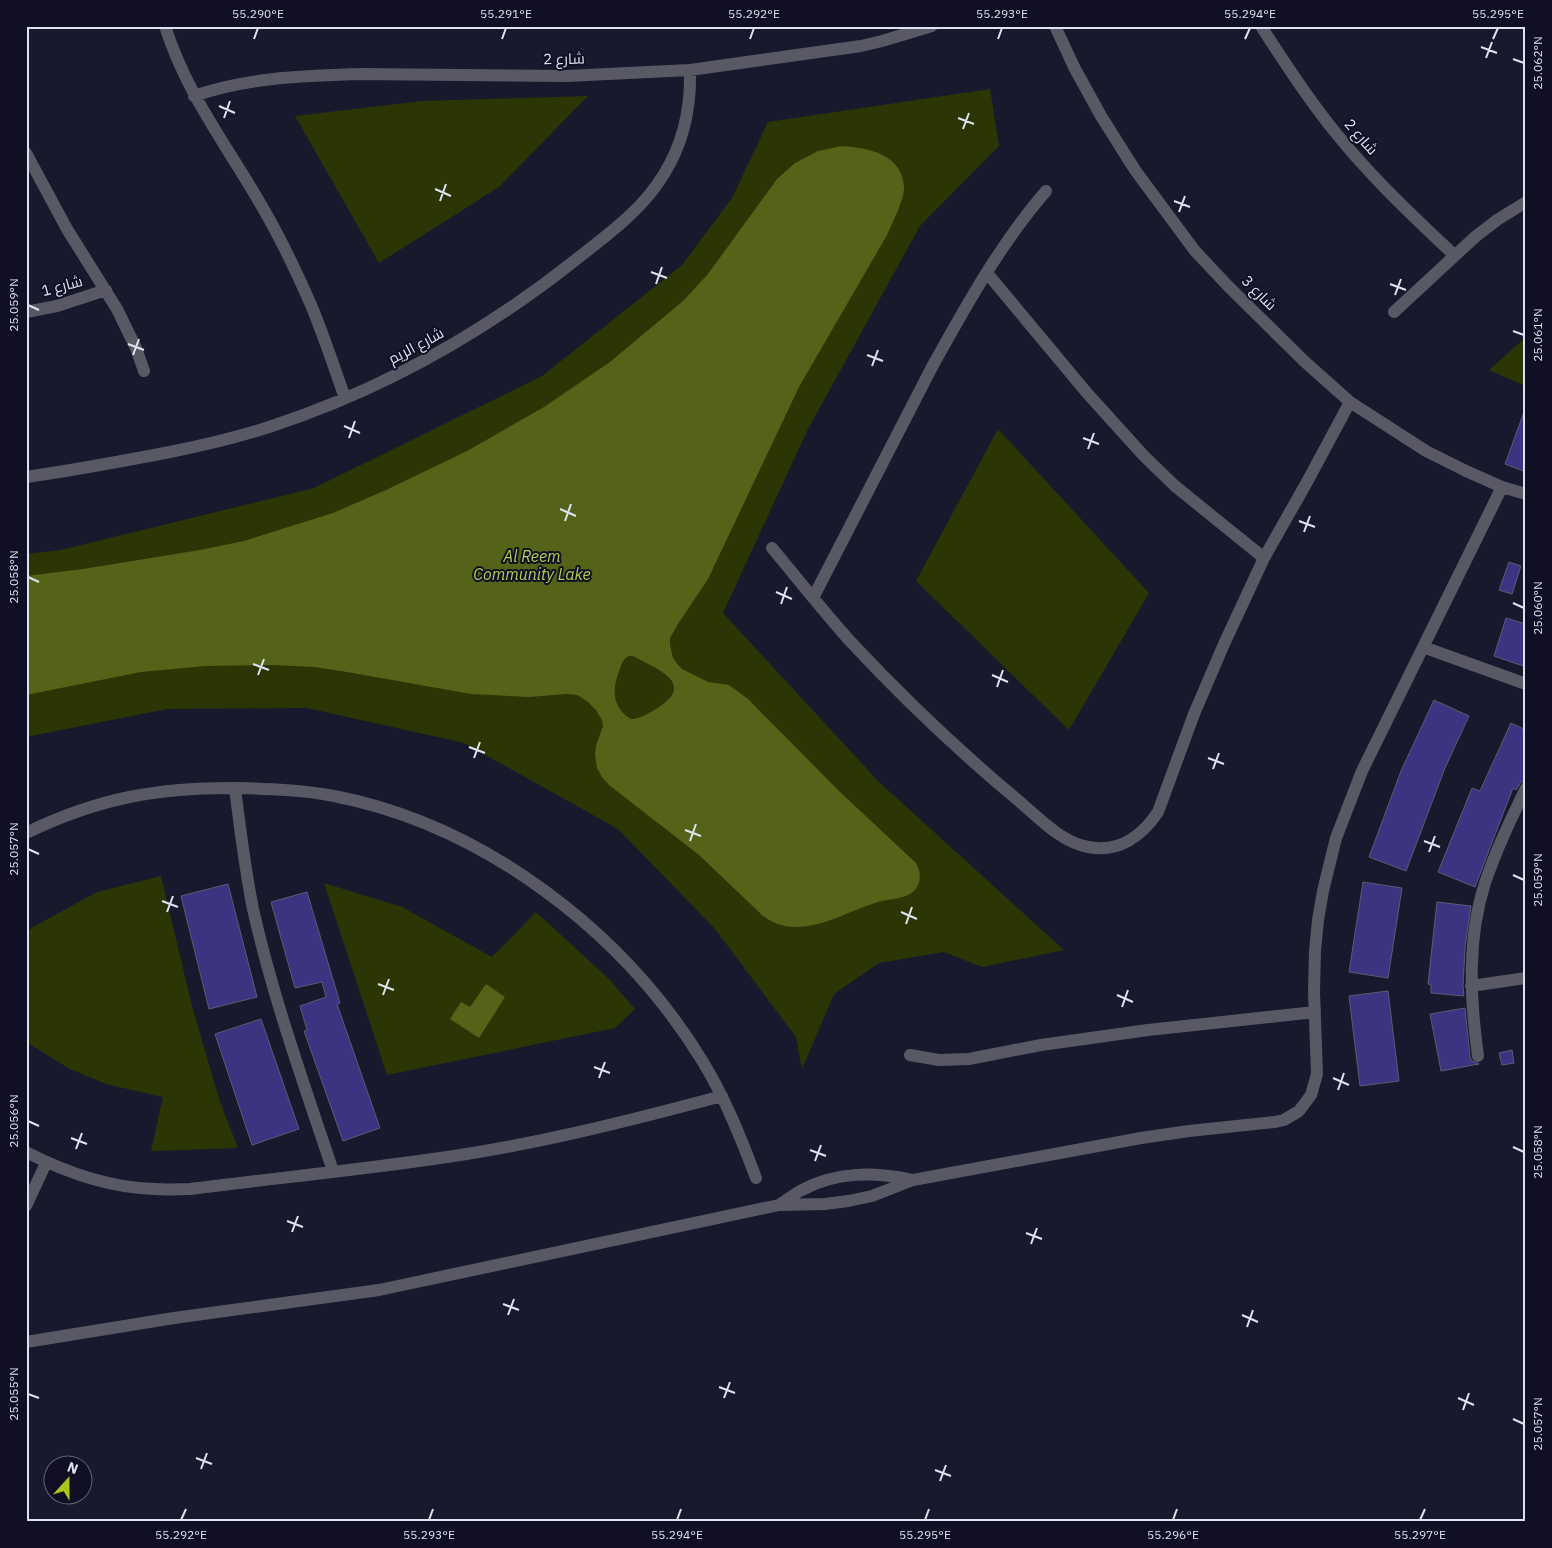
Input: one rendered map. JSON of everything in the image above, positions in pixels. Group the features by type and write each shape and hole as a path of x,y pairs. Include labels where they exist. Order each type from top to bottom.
{"street":[{"path":"165,26 176,59 194,96 264,209 289,257 312,306 345,398"},
{"name":"شارع 2","path":"194,96 221,87 246,82 338,75 566,76 690,70 861,46 932,26"},
{"name":"شارع 3","path":"1054,26 1074,67 1110,130 1164,211 1195,251 1304,361 1350,402 1426,451 1502,487 1526,494"},
{"name":"شارع 2","path":"1261,26 1334,132 1393,197 1454,255"},
{"name":"شارع الريم","path":"26,477 133,459 232,438 308,414 419,364 474,333 550,281 619,226 651,192 675,153 683,131 689,109 691,91 690,70"},
{"path":"26,153 67,229 106,290 126,328 144,371"},
{"path":"813,598 932,367 1009,237 1046,191"},
{"path":"1394,312 1454,255 1497,220 1526,202"},
{"path":"987,273 1087,393 1144,456 1175,486 1264,558"},
{"name":"شارع 1","path":"26,312 58,306 106,290"},
{"path":"772,548 813,598 884,676 925,718 990,778 1059,834 1073,843 1089,847 1106,848 1122,844 1136,837 1149,826 1158,812 1194,714 1264,558 1350,402"},
{"path":"26,1342 174,1318 379,1290 779,1205 815,1205 848,1201 872,1196 913,1180 1141,1138 1284,1120 1299,1111 1311,1095 1317,1074 1314,967 1318,920 1336,838 1362,771 1502,487"},
{"path":"1424,647 1526,684"},
{"path":"26,833 52,820 90,806 130,796 170,790 235,788 301,791 334,796 398,814 459,839 489,855 540,887 605,941 632,968 658,998 703,1062 739,1131 756,1178"},
{"path":"235,788 246,869 264,952 288,1036 333,1171"},
{"path":"1478,1056 1471,986 1472,952 1477,918 1496,852 1526,788"},
{"path":"1471,986 1526,978"},
{"path":"910,1055 940,1060 969,1059 1041,1045 1130,1032 1315,1012"},
{"path":"26,1152 46,1163 81,1176 117,1185 154,1190 190,1189 427,1160 511,1146 649,1116 722,1096"},
{"path":"26,1206 46,1163"},
{"path":"779,1205 802,1190 820,1182 843,1176 866,1174 890,1175 913,1180"}],"shaded area":[{"name":"Al Reem Community Lake","path":"990,89 999,146 920,226 808,429 723,613 879,782 1064,950 982,967 944,952 879,963 834,994 802,1069 796,1037 715,929 618,829 464,743 307,708 167,709 26,737 26,554 61,550 314,488 542,376 682,265 732,198 768,122"},
{"path":"588,96 499,187 379,263 295,116 422,101"},
{"path":"1526,337 1526,386 1489,370"},
{"path":"998,429 1149,593 1069,730 916,581"},
{"path":"161,876 192,1006 220,1102 238,1148 151,1151 163,1097 106,1084 70,1069 26,1042 26,933 33,927 97,892"},
{"path":"324,883 402,907 492,957 536,912 609,979 635,1009 615,1028 387,1075"}],"water":[{"name":"Al Reem Community Lake","path":"842,146 873,151 882,155 891,160 897,167 902,176 904,192 887,235 799,387 708,579 678,624 670,638 670,645 673,658 682,669 708,682 729,685 748,699 840,792 916,863 920,873 919,881 917,888 911,894 878,902 814,925 801,927 775,923 762,915 699,855 609,785 602,777 597,768 595,755 603,726 602,720 587,701 577,695 529,697 471,694 314,667 274,665 205,666 141,672 26,695 26,576 83,569 244,541 333,513 467,451 544,407 610,362 683,301 708,274 777,179 795,163 818,151","holes":["633,656 668,677 673,683 674,690 670,698 659,707 635,719 631,719 624,714 615,696 617,676 623,661 625,658"]},
{"path":"486,984 505,997 479,1038 450,1019 461,1002 470,1007"}],"building":[{"path":"1524,412 1526,412 1526,472 1505,464"},
{"path":"1509,562 1521,566 1512,594 1499,590"},
{"path":"1506,618 1526,624 1526,667 1494,656"},
{"path":"1434,700 1469,716 1445,768 1406,871 1369,857 1401,771"},
{"path":"1511,723 1526,730 1526,780 1521,782 1516,790 1513,788 1475,887 1438,872 1472,788 1480,791"},
{"path":"1363,882 1402,888 1388,978 1349,972"},
{"path":"228,884 257,997 209,1009 181,896"},
{"path":"307,892 340,1003 337,1004 380,1128 343,1141 304,1031 307,1030 300,1006 326,997 322,982 295,988 271,902"},
{"path":"1437,902 1471,906 1465,947 1464,996 1431,993 1431,985 1428,984"},
{"path":"1388,991 1399,1081 1360,1086 1349,996"},
{"path":"1465,1008 1470,1057 1472,1061 1479,1064 1441,1071 1430,1014"},
{"path":"261,1019 299,1129 252,1145 215,1034"},
{"path":"1512,1050 1514,1063 1502,1065 1499,1053"}]}
